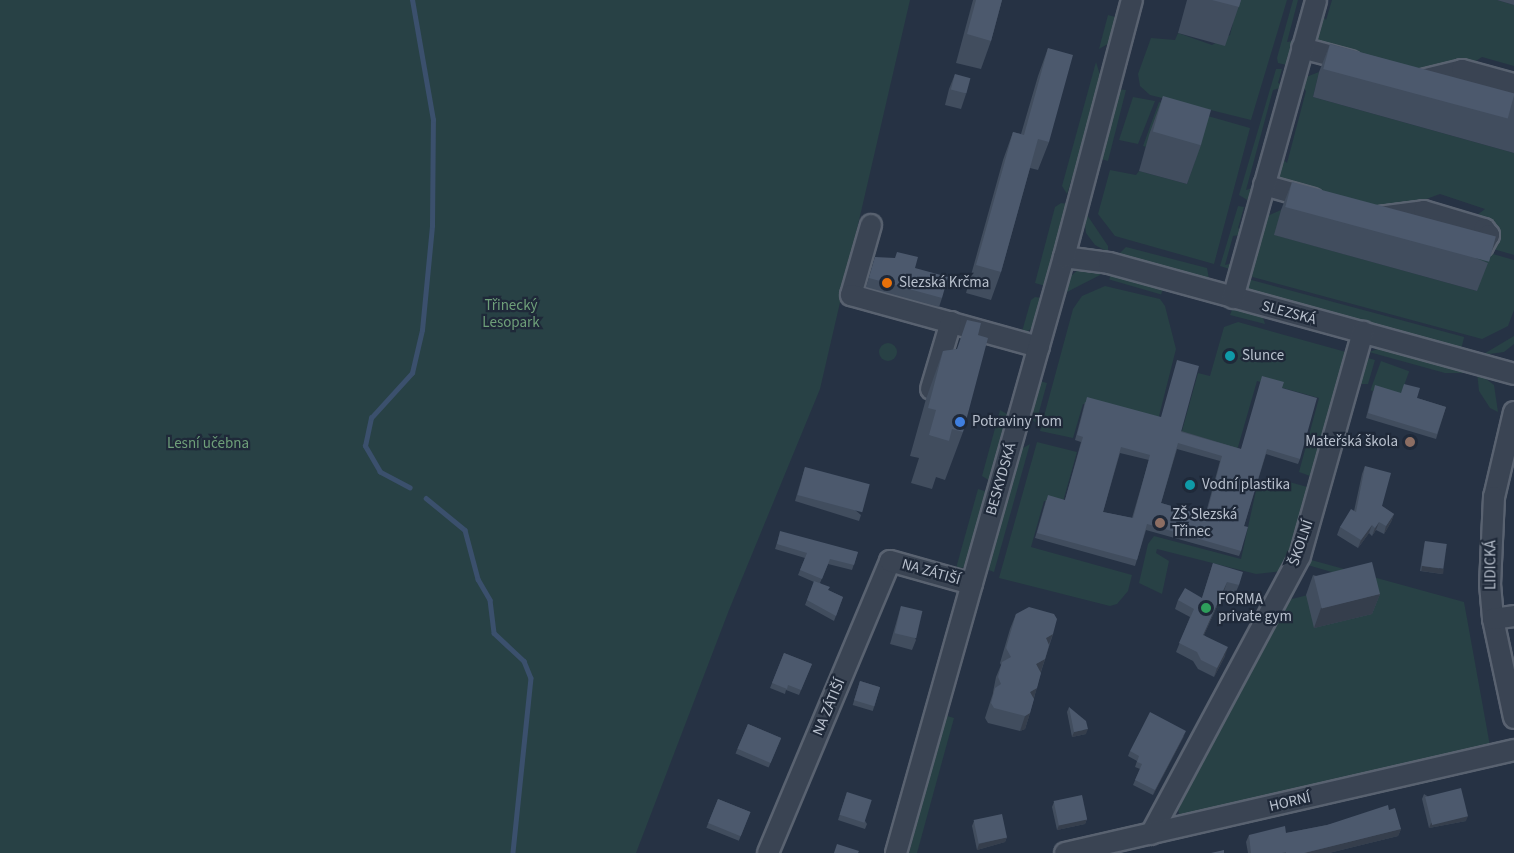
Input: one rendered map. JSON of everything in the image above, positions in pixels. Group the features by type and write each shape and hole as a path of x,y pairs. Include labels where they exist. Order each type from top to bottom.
{"street":[{"name":"BESKYDSKÁ","path":"896,853 1039,347 1132,0"},
{"path":"1233,297 1316,0"},
{"path":"1302,48 1367,66"},
{"path":"1422,80 1462,70 1514,84"},
{"path":"1400,74 1514,104"},
{"path":"1264,185 1330,204"},
{"path":"1424,211 1484,229 1489,235 1488,242 1478,247 1369,215 1424,211"},
{"path":"871,225 851,295 1039,347"},
{"name":"SLEZSKÁ","path":"1064,256 1109,263 1514,374"},
{"path":"932,388 951,322"},
{"name":"ŠKOLNÍ","path":"1151,834 1300,556 1363,332"},
{"name":"LIDICKÁ","path":"1514,412 1494,497 1490,551 1493,619 1514,718"},
{"name":"NA ZÁTIŠÍ","path":"768,853 890,561 972,584"},
{"path":"1493,619 1514,616"},
{"name":"HORNÍ","path":"1065,853 1514,750"}],"green space":[{"name":"Třinecký Lesopark","path":"0,0 910,0 820,389 729,610 636,853 0,853"},
{"path":"1205,0 1287,0 1251,120 1150,95 1140,86 1138,74 1151,38 1175,40 1178,33 1212,45 1230,35 1233,23"},
{"path":"1293,0 1298,0 1287,42 1298,40 1291,66 1278,63 1277,58"},
{"path":"1332,0 1497,0 1514,5 1514,66 1482,57 1470,65 1425,76 1314,44 1318,10 1326,20"},
{"path":"1108,15 1119,18 1113,41 1099,49"},
{"path":"1096,62 1102,81 1067,194 1062,186"},
{"path":"1276,69 1282,69 1278,83 1287,86 1273,90 1246,190 1259,186 1254,204 1239,195"},
{"path":"1319,72 1313,97 1514,153 1514,255 1490,248 1492,224 1476,216 1485,209 1440,194 1391,212 1285,188 1274,177 1278,155 1287,163 1306,91 1298,82 1300,75 1306,77"},
{"path":"1117,89 1126,90 1108,161 1094,157"},
{"path":"1133,97 1155,101 1138,144 1119,140"},
{"path":"1159,102 1250,128 1214,264 1115,236 1098,214 1110,170 1136,175 1139,171 1187,184 1195,161 1143,146"},
{"path":"1061,203 1068,204 1045,286 1035,283 1055,207"},
{"path":"1238,206 1244,207 1238,228 1246,234 1233,236 1225,265 1238,262 1236,271 1220,266"},
{"path":"1083,209 1108,246 1108,252 1095,245 1086,233"},
{"path":"1281,210 1275,235 1477,291 1472,248 1514,260 1514,310 1508,326 1482,339 1249,276 1265,217"},
{"path":"1126,247 1207,268 1209,279 1118,255"},
{"path":"1079,269 1104,269 1100,275 1067,292 1062,290 1065,281"},
{"path":"1112,270 1164,285 1161,294 1109,280"},
{"path":"1244,278 1464,337 1460,354 1239,295"},
{"path":"1105,286 1160,299 1165,306 1176,349 1157,424 1083,404 1073,438 1040,431 1073,309 1082,296"},
{"path":"1035,297 1042,298 1034,327 1021,335 1031,300"},
{"path":"1233,307 1261,312 1265,324 1230,315"},
{"path":"1238,322 1346,352 1313,477 1299,472 1319,398 1257,381 1236,454 1180,438 1198,373 1210,376 1224,327"},
{"path":"1514,336 1514,344 1504,352 1482,355"},
{"path":"884,343 892,343 897,348 895,359 884,361 879,356 879,348"},
{"path":"1384,347 1465,368 1464,373 1445,373 1369,352"},
{"path":"1365,357 1375,360 1368,384 1356,384"},
{"path":"1381,361 1409,371 1399,400 1370,390"},
{"path":"1477,372 1494,385 1498,412 1490,408 1479,391"},
{"path":"1036,380 1047,383 1036,423 1027,415"},
{"path":"1000,410 1009,415 990,481 982,476"},
{"path":"1037,442 1077,452 1062,505 1044,501 1031,547 1132,575 1128,591 1117,604 1110,606 999,578"},
{"path":"1030,444 994,572 984,568 1018,451"},
{"path":"1282,480 1311,488 1282,571 1256,574 1157,549 1156,553 1169,561 1162,594 1139,583 1148,544 1154,536 1241,559 1257,486 1275,490"},
{"path":"978,489 988,492 967,565 955,572"},
{"path":"1304,558 1464,602 1490,746 1180,817 1176,802 1288,600 1363,581 1304,564"},
{"path":"944,715 954,718 917,853 909,853"}],"building":[{"path":"976,0 1002,0 991,41 967,34"},
{"path":"1212,0 1241,0 1239,7"},
{"path":"1330,44 1514,93 1508,119 1323,69"},
{"path":"1048,48 1073,55 1049,142 1038,139 1001,272 976,265 1013,132 1024,135"},
{"path":"955,74 970,78 966,94 951,89"},
{"path":"1163,96 1211,110 1201,145 1153,132"},
{"path":"1292,182 1496,237 1489,262 1285,207"},
{"path":"897,252 918,257 915,268 948,277 942,298 869,278 875,257 895,258"},
{"path":"967,320 981,323 978,335 988,338 963,432 952,429 949,441 929,435 936,410 928,408 943,351 957,349"},
{"path":"1177,360 1199,366 1181,432 1241,449 1262,376 1284,382 1282,388 1317,398 1300,459 1267,449 1244,526 1248,527 1241,551 1147,524 1137,560 1037,533 1048,495 1065,500 1083,437 1077,435 1087,397 1161,417","holes":["1178,443 1222,456 1206,516 1161,503","1121,447 1150,455 1133,518 1103,512"]},
{"path":"1404,384 1420,388 1417,398 1446,407 1437,434 1368,413 1375,385 1401,393"},
{"path":"1365,466 1391,473 1382,506 1394,514 1386,526 1379,522 1375,528 1372,525 1361,540 1340,527 1351,509 1356,512"},
{"path":"805,467 870,484 862,512 797,495"},
{"path":"780,531 858,552 854,565 830,559 822,579 800,570 807,553 777,544"},
{"path":"1425,541 1447,544 1443,569 1422,566"},
{"path":"1372,562 1380,594 1322,609 1314,577"},
{"path":"1213,563 1243,572 1239,585 1227,582 1203,635 1228,647 1217,668 1201,660 1197,652 1179,643 1194,609 1178,600 1185,588 1202,598"},
{"path":"814,581 830,587 828,590 843,597 836,616 807,600"},
{"path":"901,606 922,611 916,638 895,633"},
{"path":"1029,607 1054,614 1057,619 1053,634 1046,638 1049,645 1045,659 1036,664 1041,673 1037,688 1030,692 1034,699 1030,713 1025,716 994,708 991,703 995,688 1001,684 998,677 1002,662 1011,657 1006,648 1016,614"},
{"path":"784,653 812,664 801,690 788,685 787,689 772,683"},
{"path":"860,681 880,687 874,706 854,700"},
{"path":"1069,707 1086,721 1088,729 1074,732"},
{"path":"1150,712 1186,731 1155,790 1135,780 1142,764 1137,762 1139,756 1130,751"},
{"path":"748,724 781,738 771,763 737,749"},
{"path":"1461,788 1468,816 1432,825 1425,797"},
{"path":"847,792 872,800 864,823 840,815"},
{"path":"1082,795 1087,819 1059,825 1054,801"},
{"path":"718,799 750,812 741,836 708,823"},
{"path":"1388,805 1389,810 1395,808 1401,829 1304,853 1251,853 1249,835 1285,826 1286,833 1327,825"},
{"path":"1002,814 1007,837 979,844 974,820"},
{"path":"837,844 859,851 858,853 834,853"}],"waterway":[{"path":"410,488 380,472 365,446 371,418 412,373 422,330 432,226 433,120 412,0"},
{"path":"426,498 465,530 478,579 490,600 494,633 524,661 531,678 513,853"}],"place":[{"name":"Slezská Krčma","path":"887,283"},
{"name":"Slunce","path":"1230,356"},
{"name":"Potraviny Tom","path":"960,422"},
{"name":"Mateřská škola","path":"1410,442"},
{"name":"Vodní plastika","path":"1190,485"},
{"name":"ZŠ Slezská Třinec","path":"1160,523"},
{"name":"FORMA private gym","path":"1206,608"}],"park label":[{"name":"Lesní učebna","path":"208,444"}]}
